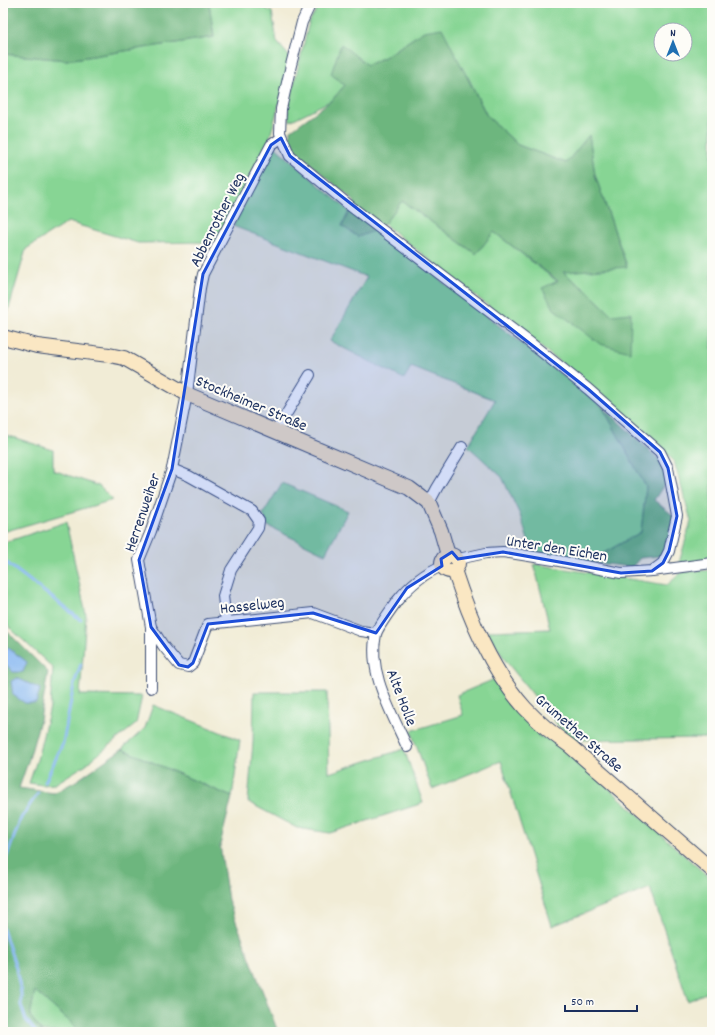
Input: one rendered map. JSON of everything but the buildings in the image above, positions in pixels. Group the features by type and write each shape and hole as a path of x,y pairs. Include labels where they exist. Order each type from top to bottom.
{"street":[{"path":"311,3 302,22 281,109 280,133 290,156 349,205 588,389 660,452 668,468 677,516 669,550 662,563 652,571"},
{"name":"Abbenrother Weg","path":"187,394 203,274 271,145 281,138"},
{"name":"Stockheimer Straße","path":"3,337 37,346 124,358 187,394 409,488 429,503 441,531 450,562"},
{"path":"276,431 310,375"},
{"name":"Herrenweiher","path":"151,688 151,627 139,560 151,531 172,469 187,394"},
{"path":"429,503 462,447"},
{"path":"172,469 189,476 252,511 259,521 258,528 231,570 223,596 226,622"},
{"name":"Unter den Eichen","path":"450,562 486,553 503,552 621,572 652,571 712,564"},
{"name":"Alte Holle","path":"407,747 377,679 374,655 376,634 393,606 407,588 432,571 450,562"},
{"name":"Grumether Straße","path":"450,562 461,593 497,670 525,708 712,870"},
{"name":"Hasselweg","path":"151,627 179,666 188,667 193,663 208,624 313,613 361,631 376,634"}],"highlighted area":[{"path":"281,138 290,156 588,389 660,452 668,468 677,516 669,551 663,563 652,571 621,573 503,552 458,559 452,552 441,559 442,566 407,588 376,633 313,613 208,624 193,663 188,667 179,665 151,627 139,560 172,469 203,274 271,145"}],"green space":[{"path":"3,3 209,3 214,37 67,60 3,54"},
{"path":"209,3 256,3 272,12 277,42 289,56 287,75 268,144 216,242 138,243 68,222 26,249 3,329 3,54 67,60 214,37"},
{"path":"321,3 712,3 712,559 679,563 691,521 674,461 616,406 384,224 402,201 476,254 494,232 558,282 612,315 587,291 562,272 627,266 595,175 589,136 566,163 518,145 487,116 468,77 424,31 385,57 367,65 331,74 345,85 332,100 290,121 288,109 309,22"},
{"path":"442,28 487,116 518,145 566,163 589,135 595,175 627,267 563,272 587,291 612,315 631,313 630,352 600,344 554,309 542,288 558,281 494,232 476,254 402,201 384,224 376,230 358,237 342,226 355,202 291,147 290,131 332,100 345,85 331,74 341,44 367,65 385,57 424,31"},
{"path":"274,146 349,211 342,226 376,230 602,406 646,487 641,532 588,562 532,552 520,515 502,477 468,446 495,400 411,367 404,379 330,341 367,277 233,226"},
{"path":"602,406 668,468 666,482 654,500 680,521 670,555 640,558 632,567 588,562 641,532 646,487"},
{"path":"3,434 53,450 53,470 99,486 113,500 3,532"},
{"path":"282,483 348,511 325,554 268,526 263,514"},
{"path":"66,522 86,615 80,695 142,696 136,724 85,765 55,784 42,785 29,783 37,760 50,707 53,668 10,628 3,618 3,543"},
{"path":"534,564 667,585 682,572 712,570 712,738 570,740 505,660 487,631 550,629"},
{"path":"6,630 48,672 40,720 19,788 54,793 76,781 122,749 232,797 220,845 228,900 278,1032 79,1032 77,1028 35,991 30,1016 42,1032 3,1032 3,632"},
{"path":"497,678 545,733 538,736 557,742 712,880 712,990 688,1001 650,888 552,926 501,761 432,789 411,731 463,715 457,695"},
{"path":"254,692 327,692 329,773 404,749 423,803 330,833 297,828 248,802 253,742"},
{"path":"153,705 240,740 232,797 122,749 145,728"},
{"path":"35,990 77,1028 79,1032 42,1032 30,1016"}],"water":[{"path":"7,647 27,662 23,672 13,672 3,661 3,648"},
{"path":"17,678 40,689 36,703 25,703 13,695 11,681"}],"waterway":[{"path":"3,560 81,620"},
{"path":"45,782 63,743 74,684 81,664"},
{"path":"3,867 21,818 38,793"},
{"path":"3,876 5,903 3,912"},
{"path":"3,929 16,968 21,993 21,1005 26,1020 36,1032"}]}
